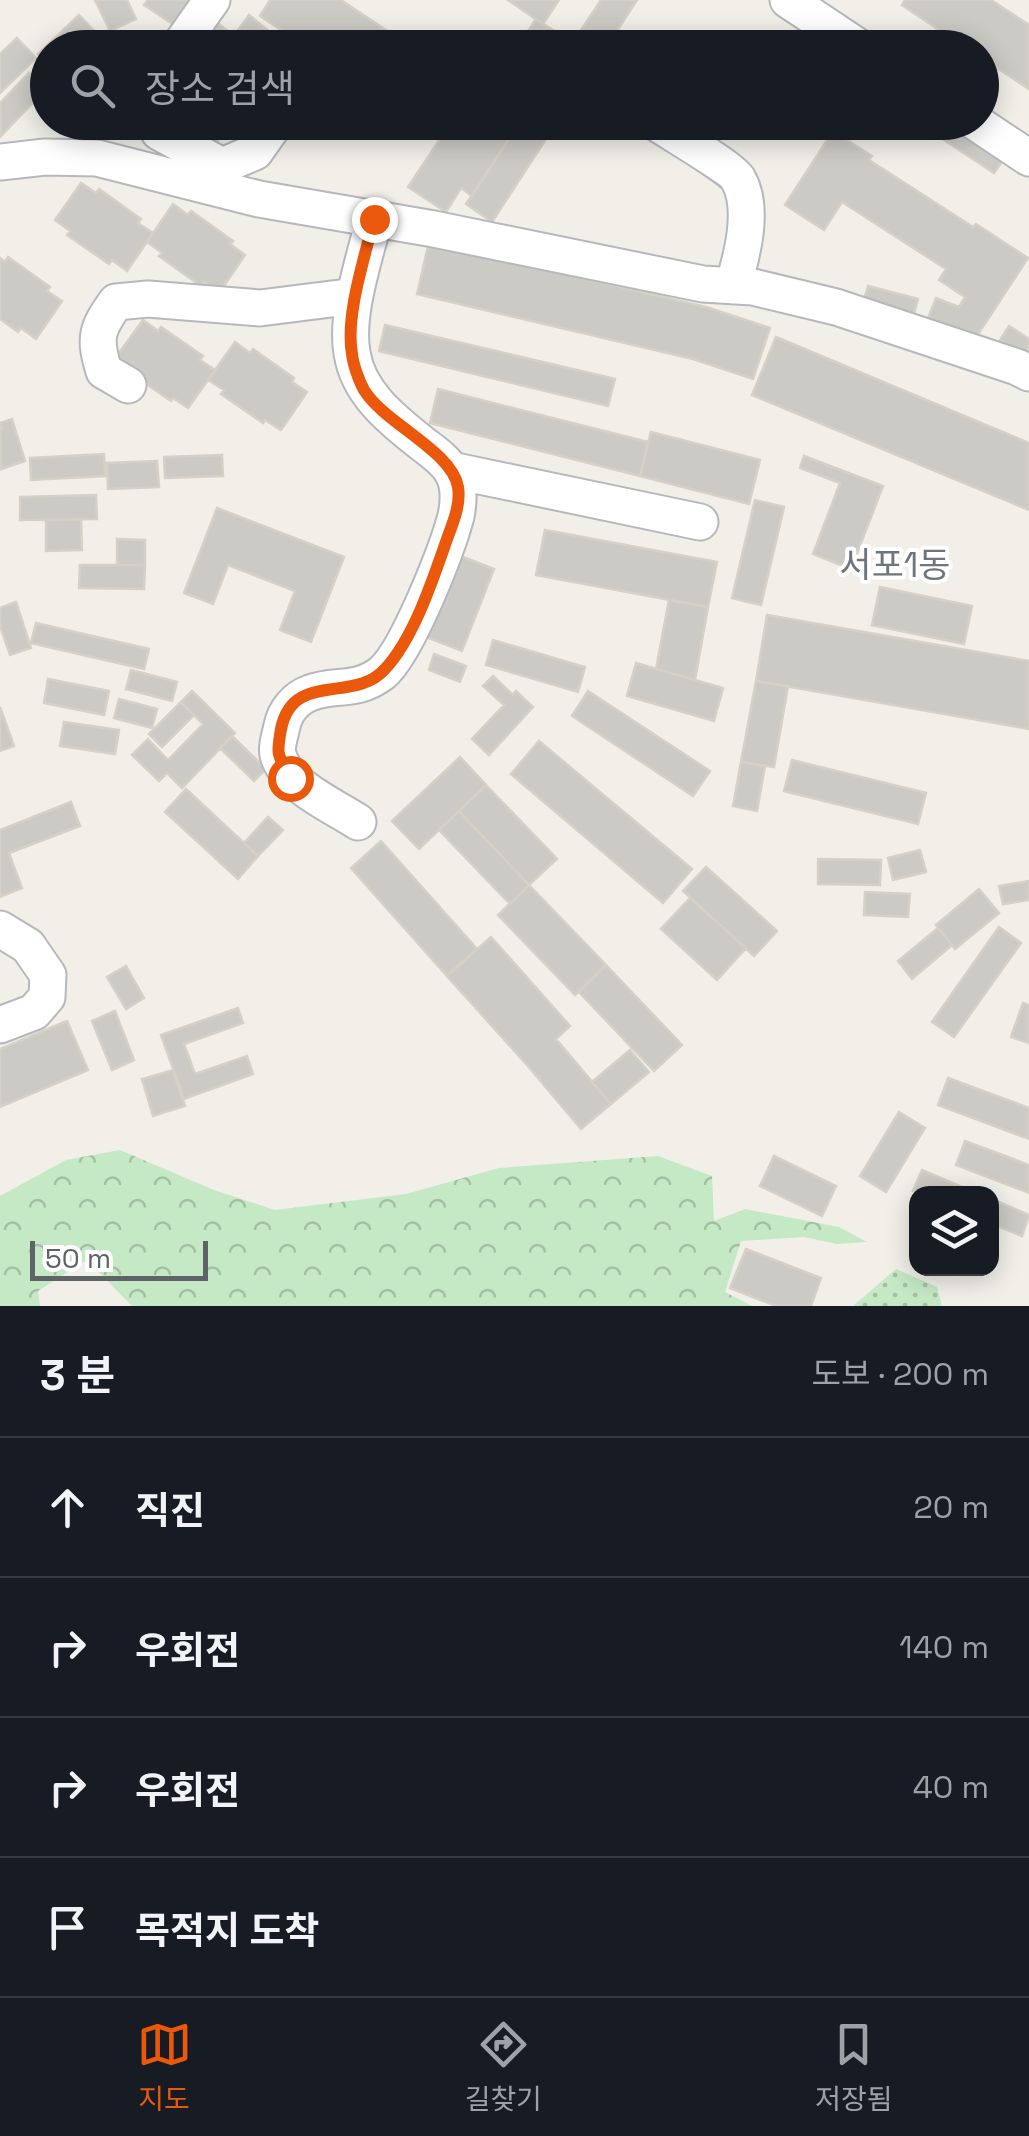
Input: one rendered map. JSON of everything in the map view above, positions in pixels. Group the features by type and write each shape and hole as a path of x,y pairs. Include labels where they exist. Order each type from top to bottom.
{"street":[{"path":"191,30 212,0"},
{"path":"788,0 833,30"},
{"path":"999,138 1029,158"},
{"path":"174,140 222,166 255,152 263,140"},
{"path":"683,140 737,176 746,200 743,252 733,286"},
{"path":"0,162 45,156 97,158 259,199 703,284 752,287 836,308 1018,366 1029,374"},
{"path":"358,822 290,778 277,752 284,718 296,700 313,691 359,686 384,672 405,641 430,587 456,514 458,488 451,470 364,390 352,353 353,306 374,219"},
{"path":"128,384 104,371 97,346 102,322 116,302 148,299 260,308 355,296"},
{"path":"451,470 700,522"},
{"path":"0,930 28,946 48,976 47,997 34,1012 0,1025"}],"green space":[{"path":"120,1150 214,1190 275,1210 406,1194 499,1168 658,1156 712,1176 714,1221 745,1209 839,1227 867,1242 837,1244 804,1237 741,1241 725,1292 752,1306 132,1306 87,1260 38,1291 40,1306 0,1306 0,1196 66,1160"},
{"path":"896,1269 937,1287 942,1306 853,1306"}],"building":[{"path":"95,0 127,0 136,19 110,30"},
{"path":"148,0 204,0 182,30 144,5"},
{"path":"270,0 341,0 386,30 281,30 260,16"},
{"path":"508,0 559,0 543,24"},
{"path":"601,0 637,0 618,30 581,30"},
{"path":"905,0 991,0 1029,25 1029,89 999,69 999,30 939,30 902,5"},
{"path":"79,15 93,30 63,30"},
{"path":"249,15 268,30 238,30"},
{"path":"536,19 553,30 529,30"},
{"path":"214,20 226,30 207,30"},
{"path":"17,38 30,52 30,64 0,93 0,54"},
{"path":"30,74 30,106 1,136 0,103"},
{"path":"439,140 508,140 472,196 461,188 446,212 408,187"},
{"path":"508,140 545,140 492,222 466,204"},
{"path":"827,140 847,140 872,156 869,160 1028,258 975,339 927,321 936,298 959,307 965,297 939,280 946,269 842,202 824,230 785,205"},
{"path":"944,140 982,140 1006,156 994,173"},
{"path":"81,183 96,193 99,189 141,219 138,223 153,233 127,271 112,260 109,264 67,235 70,231 55,220"},
{"path":"173,204 188,215 191,211 233,241 230,244 245,255 219,293 204,282 201,286 159,256 162,253 147,242"},
{"path":"429,242 706,307 770,328 753,379 693,359 417,294"},
{"path":"8,257 50,287 47,291 62,301 36,339 0,319 0,258 5,262"},
{"path":"868,286 918,299 912,321 862,307"},
{"path":"143,320 158,331 161,327 203,356 200,360 215,370 188,408 129,372 132,368 116,357"},
{"path":"385,325 615,379 608,406 379,351"},
{"path":"1009,326 1029,339 1029,358 1000,340"},
{"path":"776,337 1029,443 1029,510 752,395"},
{"path":"235,342 250,353 253,349 307,392 281,430 265,420 263,423 221,394 224,390 208,380"},
{"path":"438,389 648,442 640,476 430,423"},
{"path":"12,419 25,461 1,469 0,423"},
{"path":"651,432 760,460 749,504 640,476"},
{"path":"104,454 105,476 31,480 30,458"},
{"path":"222,455 223,476 165,478 164,457"},
{"path":"804,456 883,486 851,569 813,554 840,483 800,468"},
{"path":"157,461 159,487 108,489 107,463"},
{"path":"96,495 97,519 20,520 20,497"},
{"path":"755,500 784,507 761,605 732,598"},
{"path":"217,508 344,557 311,642 280,630 295,591 228,565 213,604 184,593"},
{"path":"81,519 82,550 46,551 46,520"},
{"path":"545,530 717,562 708,607 536,575"},
{"path":"117,539 145,540 145,565 117,565"},
{"path":"458,555 494,569 462,651 426,637"},
{"path":"80,565 145,565 144,589 79,588"},
{"path":"880,587 972,606 964,644 872,625"},
{"path":"669,600 708,607 695,680 656,669"},
{"path":"16,602 31,648 10,655 0,626 0,608"},
{"path":"767,615 1029,661 1029,729 756,681"},
{"path":"36,623 149,649 144,669 31,643"},
{"path":"493,640 585,667 578,692 486,665"},
{"path":"434,654 466,666 460,682 429,670"},
{"path":"636,663 723,688 714,721 627,696"},
{"path":"131,670 177,682 172,701 126,689"},
{"path":"493,676 533,707 489,755 472,739 504,705 483,686"},
{"path":"48,679 109,691 104,715 44,703"},
{"path":"756,681 788,686 774,767 741,762"},
{"path":"192,691 235,733 182,788 167,773 159,781 132,755 148,739 168,760 203,724 181,702"},
{"path":"588,691 710,771 693,796 572,716"},
{"path":"119,699 157,709 152,728 114,718"},
{"path":"181,702 194,715 162,747 149,734"},
{"path":"0,707 14,746 0,751"},
{"path":"64,722 119,730 115,754 60,746"},
{"path":"232,736 266,769 254,781 220,748"},
{"path":"539,741 692,869 663,903 511,774"},
{"path":"460,757 486,785 419,849 392,821"},
{"path":"792,760 926,793 918,824 784,791"},
{"path":"741,762 765,766 757,811 733,806"},
{"path":"486,785 557,859 529,885 459,811"},
{"path":"186,789 258,856 238,879 165,812"},
{"path":"71,802 80,826 9,853 22,888 0,897 0,830"},
{"path":"459,811 529,885 510,904 439,830"},
{"path":"268,817 283,830 258,856 244,843"},
{"path":"381,841 477,949 447,976 351,868"},
{"path":"920,850 926,872 893,880 888,858"},
{"path":"818,859 881,860 880,885 818,884"},
{"path":"706,867 777,931 754,956 683,891"},
{"path":"1029,881 1029,900 1003,904 999,886"},
{"path":"529,885 606,965 575,995 498,915"},
{"path":"979,889 999,913 955,949 936,925"},
{"path":"865,892 910,894 908,917 864,915"},
{"path":"690,898 746,948 717,980 661,929"},
{"path":"999,927 1021,943 954,1037 932,1022"},
{"path":"938,928 952,945 912,979 898,961"},
{"path":"491,937 570,1026 556,1039 611,1104 581,1129 447,976"},
{"path":"606,965 682,1045 654,1071 579,992"},
{"path":"126,966 144,998 126,1009 107,977"},
{"path":"1023,1003 1029,1005 1029,1043 1011,1037"},
{"path":"238,1008 243,1023 184,1044 195,1074 247,1056 253,1074 184,1099 161,1035"},
{"path":"115,1011 134,1060 112,1070 92,1021"},
{"path":"67,1021 88,1070 0,1107 0,1049"},
{"path":"630,1050 649,1072 611,1104 592,1082"},
{"path":"173,1070 185,1106 153,1116 142,1079"},
{"path":"948,1078 1029,1108 1029,1139 938,1105"},
{"path":"899,1112 925,1128 886,1192 860,1176"},
{"path":"965,1141 1029,1165 1029,1193 956,1165"},
{"path":"774,1156 836,1186 822,1216 760,1186"},
{"path":"922,1170 959,1186 915,1186"},
{"path":"999,1202 1029,1215 1022,1236 999,1227"},
{"path":"746,1249 821,1278 811,1306 776,1306 730,1288"}],"district":[{"name":"서포1동","path":"895,565"}],"route":[{"path":"290,778 277,752 284,718 296,700 313,691 359,686 384,672 405,641 430,587 456,514 458,488 451,470 364,390 352,353 353,306 374,219"}]}
